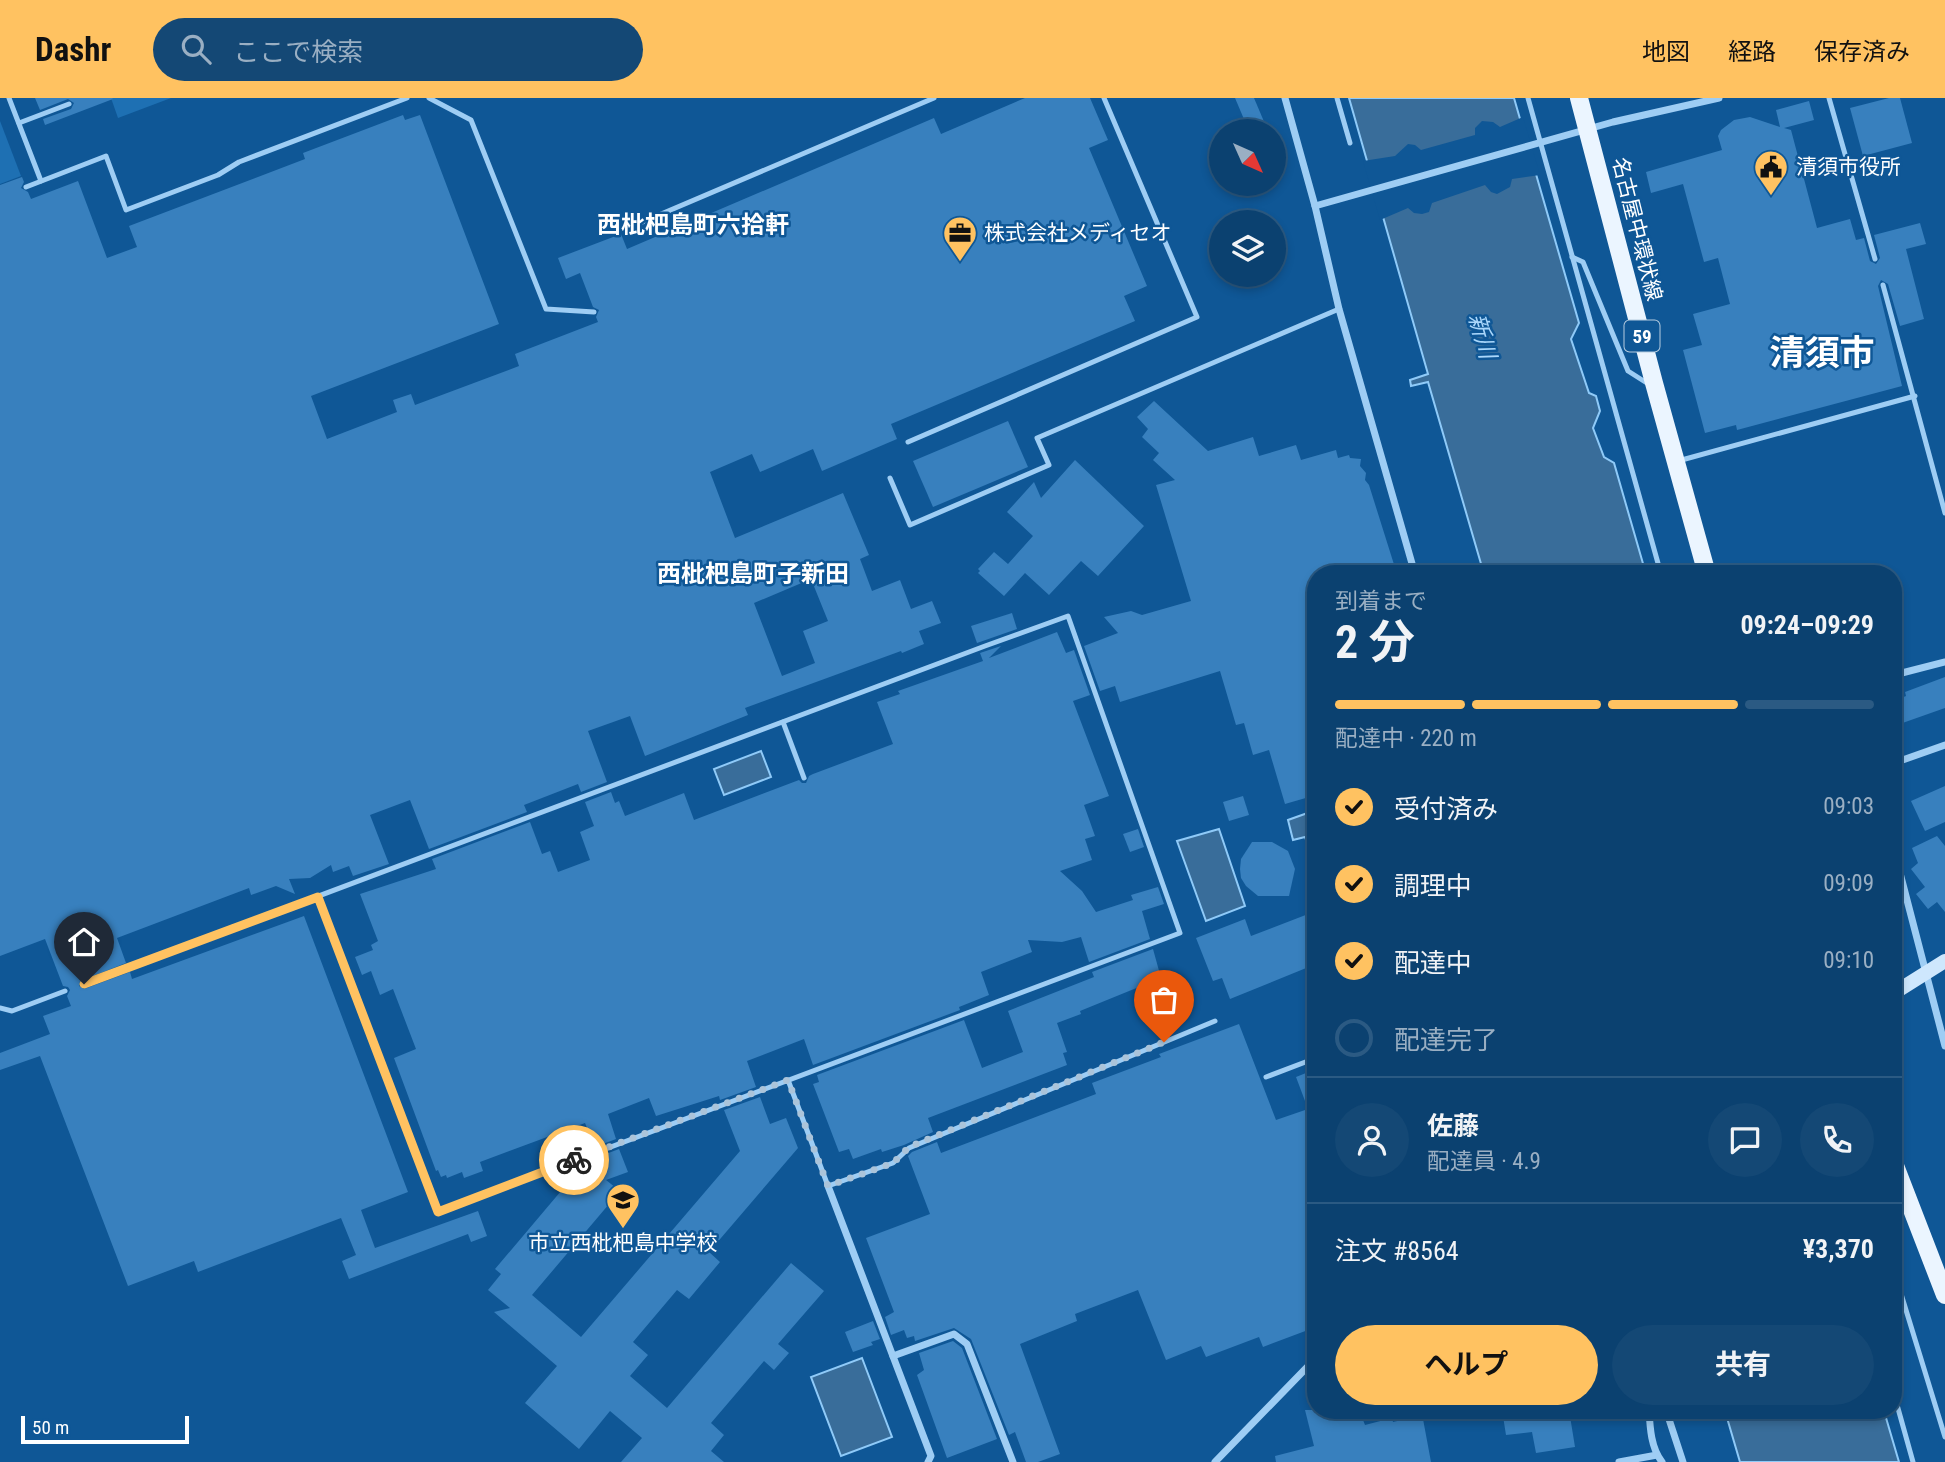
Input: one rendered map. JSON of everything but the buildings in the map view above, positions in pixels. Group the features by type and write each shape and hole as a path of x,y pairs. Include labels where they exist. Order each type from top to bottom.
{"main road":[{"name":"名古屋中環状線","path":"1579,98 1655,389 1705,565"},
{"path":"1902,988 1945,961"},
{"path":"1902,1184 1945,1295"}],"street":[{"path":"1285,98 1315,206 1339,309 1412,565"},
{"path":"1315,206 1588,129 1719,98"},
{"path":"1902,674 1945,662"},
{"path":"1902,760 1945,745"},
{"path":"1902,881 1945,1046"},
{"path":"828,1186 931,1455 928,1462"},
{"path":"893,1356 954,1334 967,1345 1013,1462"},
{"path":"1215,1462 1307,1368"},
{"path":"1619,1462 1659,1459 1650,1419"},
{"path":"1670,1419 1682,1462"}],"lane":[{"path":"9,98 41,181"},
{"path":"26,187 106,156 127,210 218,175 239,162 407,98"},
{"path":"429,98 471,120 546,309 594,312"},
{"path":"633,226 934,98"},
{"path":"908,442 1197,317 1104,98"},
{"path":"1337,98 1350,143"},
{"path":"1528,98 1658,565"},
{"path":"1829,98 1875,259"},
{"path":"19,123 69,104"},
{"path":"1572,257 1583,262 1628,370 1655,389"},
{"path":"1883,285 1945,513"},
{"path":"890,478 910,525 1049,465 1038,438 1339,309"},
{"path":"1676,461 1915,396"},
{"path":"84,984 1068,616 1180,933 438,1212 318,897"},
{"path":"783,722 804,778"},
{"path":"0,1008 12,1011 65,991"},
{"path":"788,1080 828,1186 893,1163 909,1147 1215,1021"},
{"path":"1265,1077 1307,1061"},
{"path":"1902,1296 1945,1437"},
{"path":"1901,1419 1913,1462"}],"shaded area":[{"path":"111,98 171,98 118,118"},
{"path":"0,121 21,176 0,184"}],"water":[{"name":"新川","path":"1349,98 1514,98 1579,323 1571,339 1589,393 1596,396 1600,411 1593,428 1604,457 1614,463 1643,565 1481,565 1428,382 1411,386 1410,380 1428,374"},
{"path":"761,751 771,777 724,795 714,769"},
{"path":"1307,813 1307,843 1305,837 1293,840 1288,820"},
{"path":"1219,829 1245,906 1206,921 1177,841"},
{"path":"862,1358 892,1437 841,1456 811,1377"},
{"path":"1727,1419 1886,1419 1899,1462 1740,1462"}],"pier":[{"path":"1523,117 1540,175 1512,179 1510,187 1497,194 1485,185 1432,203 1429,212 1414,213 1408,208 1380,220 1363,161 1395,156 1408,144 1421,150 1475,135 1475,128 1482,121 1493,122 1500,127"}],"way so far":[{"path":"574,1160 788,1080 828,1186 893,1163 909,1147 1164,1042"}],"place":[{"name":"清須市役所","path":"1771,197"},
{"name":"株式会社メディセオ","path":"960,263"},
{"name":"市立西枇杷島中学校","path":"623,1230"}],"district":[{"name":"西枇杷島町六拾軒","path":"693,225"},
{"name":"清須市","path":"1822,353"},
{"name":"西枇杷島町子新田","path":"753,574"}],"route":[{"path":"84,984 318,897 438,1212 574,1160"}]}
